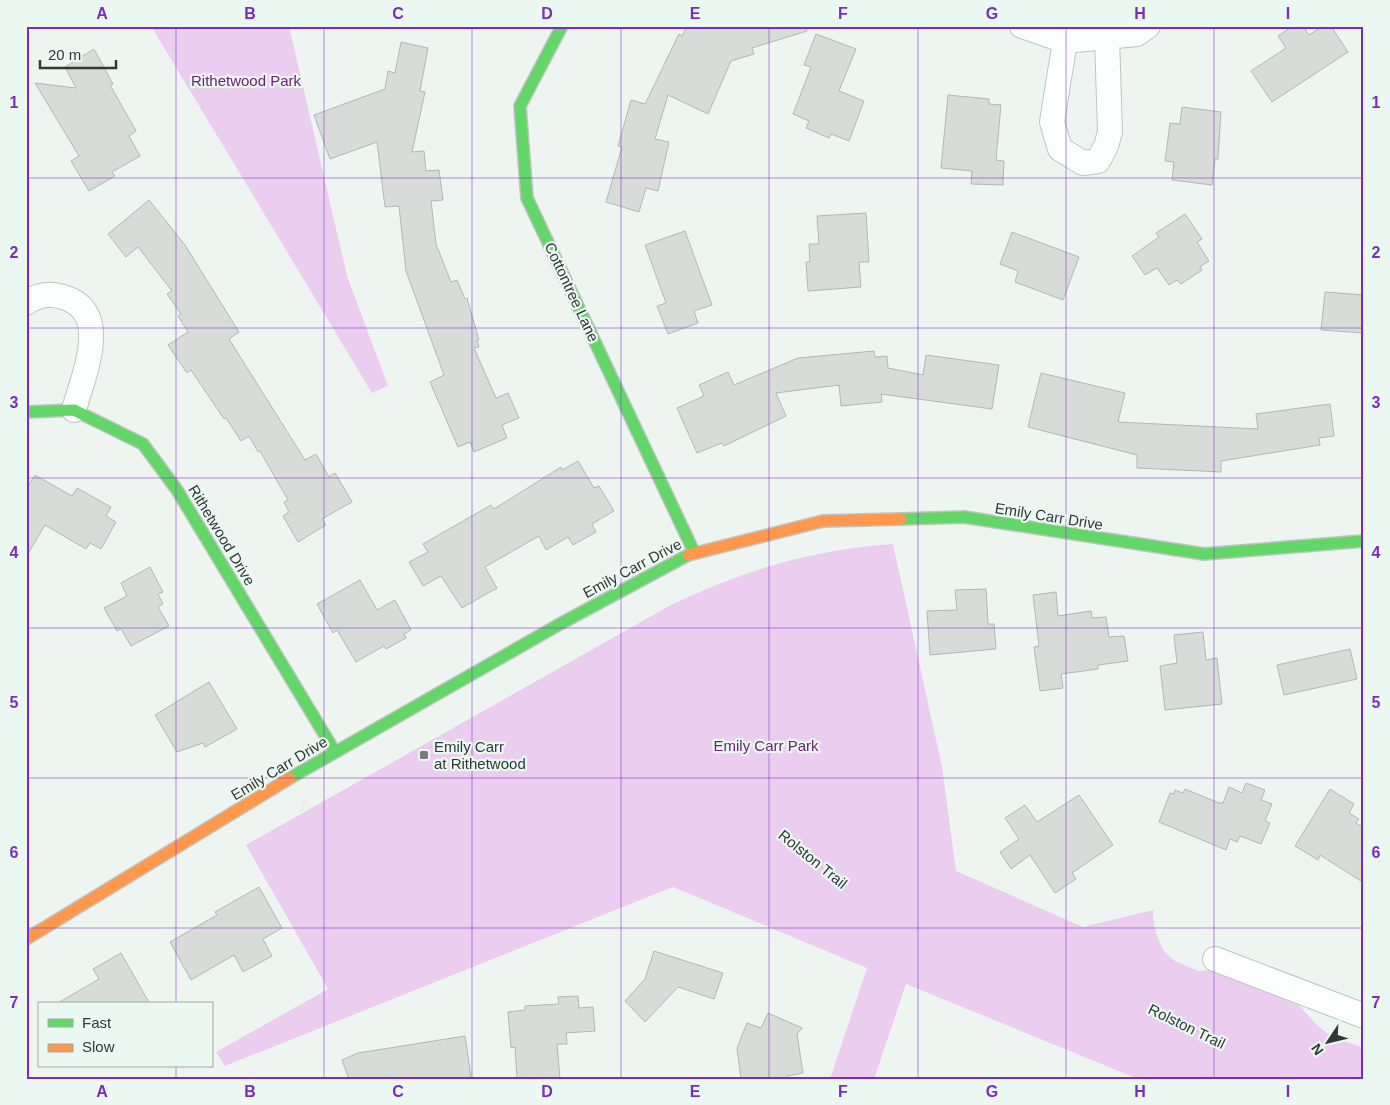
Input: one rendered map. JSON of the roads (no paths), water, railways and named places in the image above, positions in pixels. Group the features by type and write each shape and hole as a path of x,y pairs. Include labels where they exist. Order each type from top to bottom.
{"street":[{"name":"Cottontree Lane","path":"562,26 520,106 528,198 694,552"},
{"path":"1022,26 1065,41 1137,34 1148,26"},
{"path":"1065,41 1052,122 1060,149 1083,164 1098,161 1106,146 1110,132 1107,37"},
{"path":"27,300 48,293 65,297 81,307 90,321 92,340 74,410"},
{"name":"Rithetwood Drive","path":"26,412 74,410 108,424 143,444 177,490 335,752"},
{"name":"Emily Carr Drive","path":"26,938 335,752 560,624 694,552 823,521 964,517 1204,554 1364,541"},
{"path":"1215,959 1364,1016"}],"place":[{"name":"Emily Carr at Rithetwood","path":"424,755"}],"park label":[{"name":"Rithetwood Park","path":"246,80"},
{"name":"Emily Carr Park","path":"766,745"}]}
